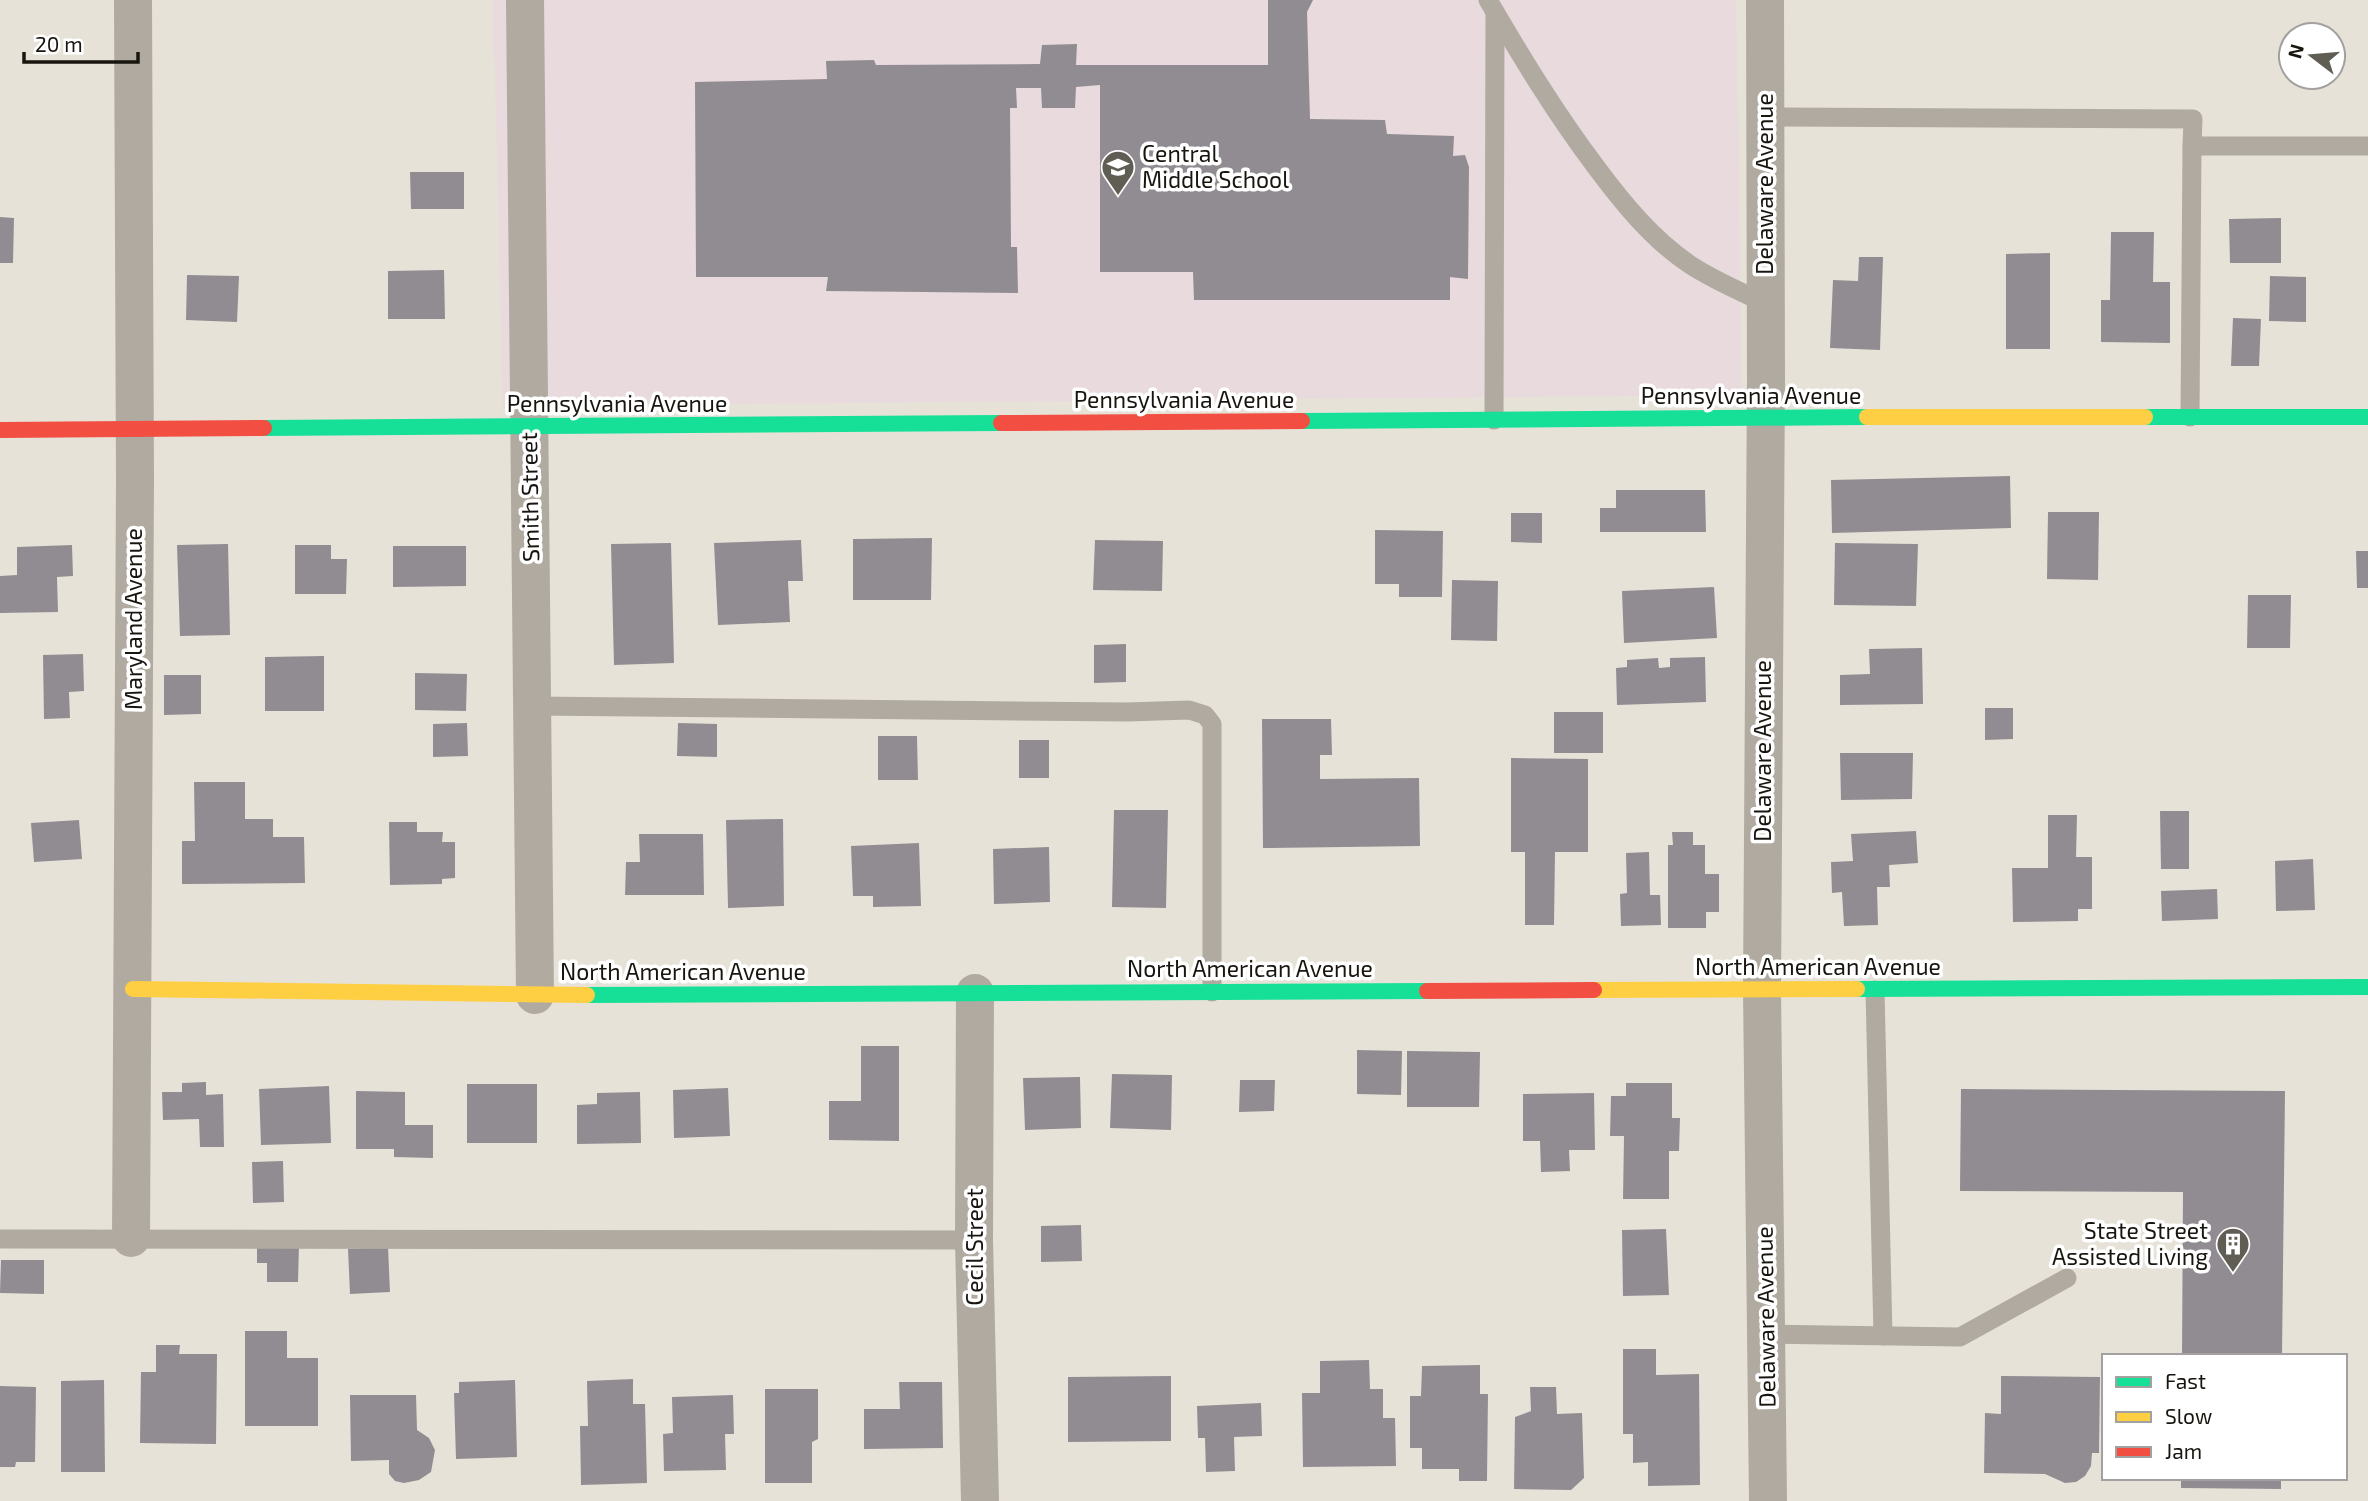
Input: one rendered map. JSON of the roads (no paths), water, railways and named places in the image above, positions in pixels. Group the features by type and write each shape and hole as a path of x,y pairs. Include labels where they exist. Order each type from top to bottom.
{"street":[{"name":"Maryland Avenue","path":"131,1238 135,429 133,0"},
{"name":"Smith Street","path":"525,0 535,995"},
{"name":"Delaware Avenue","path":"1765,0 1762,990 1769,1501"},
{"name":"Pennsylvania Avenue","path":"0,430 1765,418 2368,417"},
{"name":"North American Avenue","path":"133,989 535,995 2368,987"},
{"name":"Cecil Street","path":"975,993 974,1240 980,1501"}],"lane":[{"path":"1491,6 1531,74 1573,137 1630,211 1688,263 1720,282 1765,303"},
{"path":"1491,6 1494,420"},
{"path":"1765,117 2193,119 2190,417"},
{"path":"2192,146 2368,146"},
{"path":"532,706 1127,712 1189,710 1205,715 1212,724 1212,992"},
{"path":"1875,990 1883,1336"},
{"path":"0,1238 974,1240"},
{"path":"1766,1334 1960,1337 2067,1278"}],"place":[{"name":"Central Middle School","path":"1118,197"},
{"name":"State Street Assisted Living","path":"2233,1274"}]}
